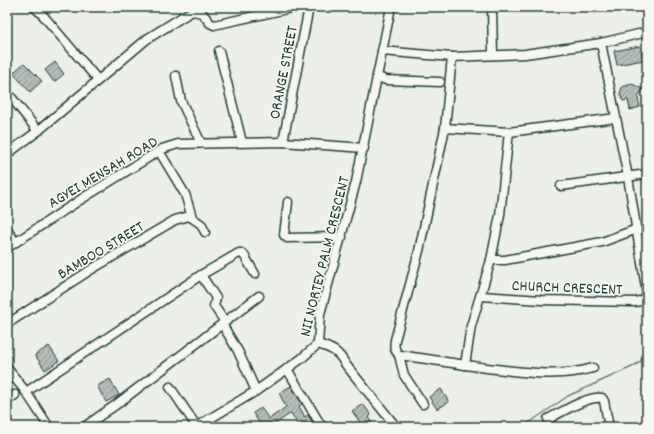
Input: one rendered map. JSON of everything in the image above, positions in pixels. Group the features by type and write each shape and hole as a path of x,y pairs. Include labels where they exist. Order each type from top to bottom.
{"street":[{"path":"34,7 41,13 98,80"},
{"path":"7,154 38,131 147,39 187,14 198,9 210,23 214,25 296,7"},
{"name":"ORANGE STREET","path":"283,142 309,7"},
{"name":"NII NORTEY PALM CRESCENT","path":"196,427 256,391 308,354 318,344 320,314 342,236 364,148 391,7"},
{"path":"492,7 494,55"},
{"path":"382,50 452,57 525,54 601,43 647,32"},
{"name":"CHURCH CRESCENT","path":"482,296 542,300 635,302 645,300 647,294 644,253 636,229 628,177 601,43"},
{"path":"219,51 242,142"},
{"path":"423,404 404,375 399,355 394,347 419,251 445,128 452,57"},
{"path":"377,75 386,80 440,82"},
{"path":"176,76 181,101 202,144"},
{"path":"7,92 38,131"},
{"path":"445,128 509,132 616,118"},
{"path":"465,365 472,326 482,296 500,215 509,132"},
{"name":"AGYEI MENSAH ROAD","path":"7,248 158,152 178,144 283,142 364,148"},
{"path":"158,152 185,194 192,217 200,224 205,232"},
{"path":"561,186 647,174"},
{"path":"288,202 284,236 287,238 342,236"},
{"name":"BAMBOO STREET","path":"7,324 92,269 175,220 189,216 192,217"},
{"path":"7,229 15,242"},
{"path":"491,260 505,260 602,242 636,229"},
{"path":"26,392 201,275 241,253 244,254 255,274"},
{"path":"201,275 216,298 213,304 238,351 256,391"},
{"path":"84,427 117,404 259,296"},
{"path":"318,344 336,351 392,426"},
{"path":"399,355 465,365 536,373 564,374 593,368"},
{"path":"7,368 26,392 46,426"},
{"path":"287,368 322,427"},
{"path":"170,387 196,427"},
{"path":"7,400 15,394"},
{"path":"548,419 586,401 602,398 604,401 609,427"}],"building":[{"path":"640,46 643,60 617,65 614,51"},
{"path":"55,62 64,74 54,82 45,70"},
{"path":"24,63 42,81 30,92 13,73"},
{"path":"632,84 643,89 638,98 640,107 630,110 628,100 623,101 620,94 622,87"},
{"path":"49,346 59,361 45,370 35,355"},
{"path":"110,379 119,395 106,402 97,386"},
{"path":"291,386 302,404 299,406 305,417 308,415 314,425 311,427 299,427 291,413 271,427 262,427 253,413 261,408 269,419 286,407 279,393"},
{"path":"441,389 449,402 437,409 429,397"},
{"path":"363,404 371,415 369,417 372,422 364,427 352,411"}],"waterway":[{"path":"523,427 568,396 632,367 640,362 647,351"}]}
